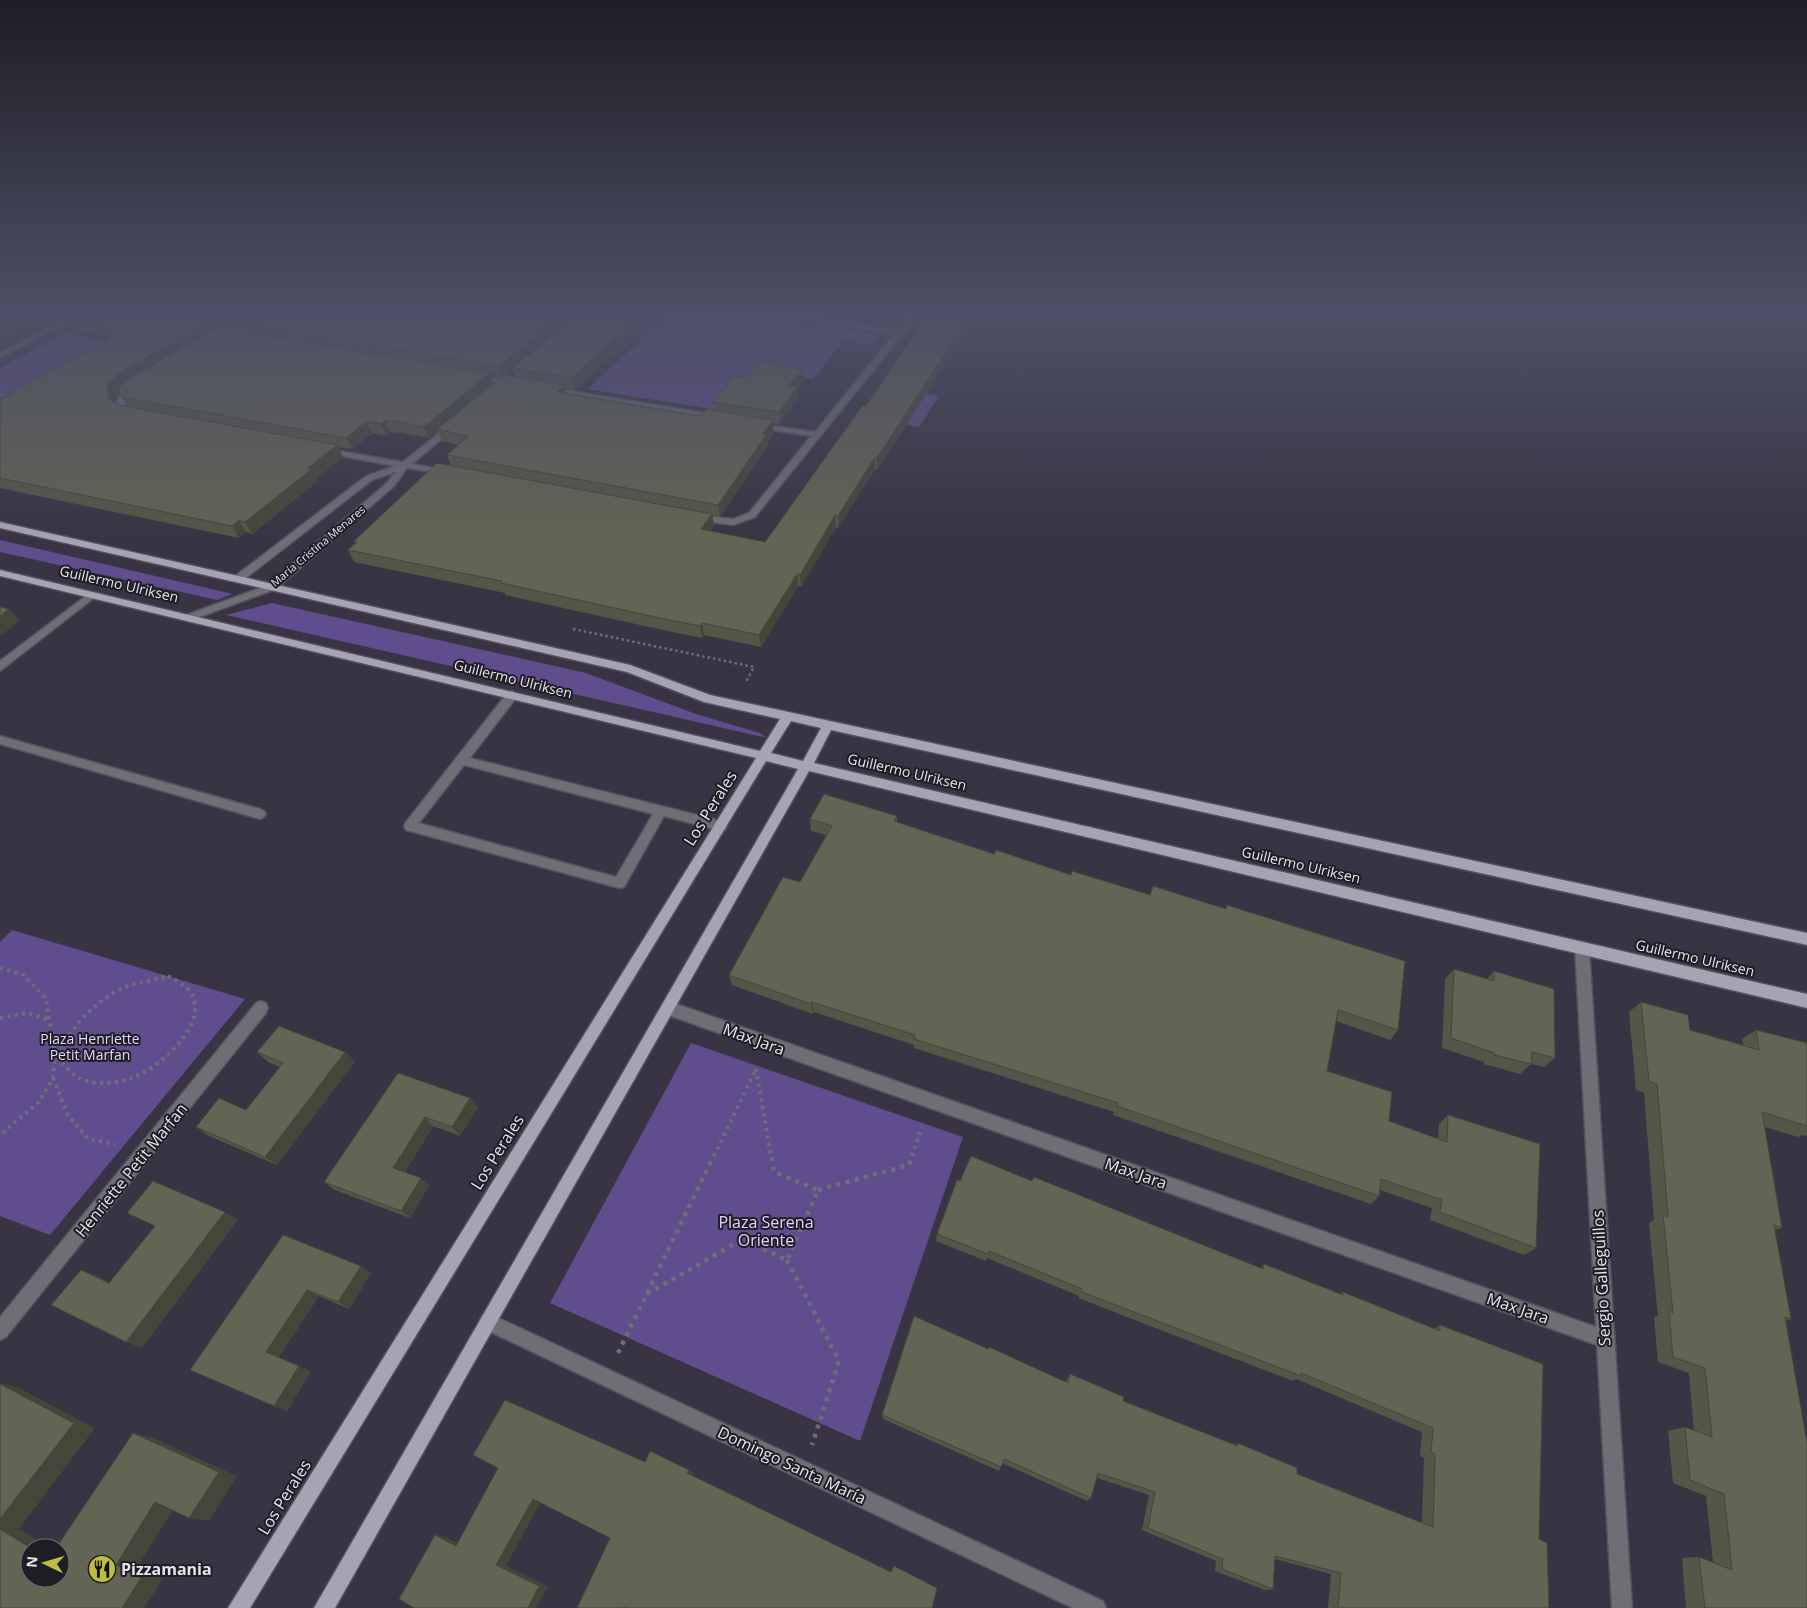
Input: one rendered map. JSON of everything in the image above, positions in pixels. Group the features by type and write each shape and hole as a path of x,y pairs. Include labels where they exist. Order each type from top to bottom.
{"main road":[{"name":"Guillermo Ulriksen","path":"0,525 630,669 708,699 1807,939"},
{"name":"Guillermo Ulriksen","path":"0,573 764,756 1807,1001"},
{"name":"Los Perales","path":"238,1608 788,716"},
{"path":"324,1608 807,765 828,725"}],"street":[{"path":"131,389 125,393 120,406 128,412 147,416"},
{"path":"553,389 730,420"},
{"path":"689,517 727,523 746,520 855,389"},
{"name":"María Cristina Menares","path":"190,617 272,587 391,484 405,465 463,417"},
{"path":"750,424 818,435"},
{"path":"319,448 454,474"},
{"name":"María Cristina Menares","path":"238,579 369,478 405,465"},
{"path":"0,667 91,595"},
{"path":"512,695 410,826 619,883 662,811"},
{"path":"0,740 260,814"},
{"path":"462,760 721,826"},
{"name":"Sergio Galleguillos","path":"1582,948 1604,1339 1622,1608"},
{"name":"Henriette Petit Marfan","path":"0,1331 261,1008"},
{"name":"Max Jara","path":"668,1008 1604,1339"},
{"name":"Domingo Santa María","path":"488,1322 1096,1608"}],"path":[{"path":"0,395 14,394"},
{"path":"0,968 24,975 46,999 55,1054 54,1078 67,1114 88,1139 124,1146 144,1153"},
{"path":"168,976 182,981 193,995 196,1010 190,1029 183,1041 167,1057 146,1072 123,1082 88,1082 75,1075 55,1054 80,1019 109,997 129,986 168,976"},
{"path":"0,1018 28,1013 49,1020"},
{"path":"606,1378 768,1044"},
{"path":"756,1069 774,1172 818,1190 909,1165 932,1101"},
{"path":"0,1135 39,1102 54,1078"},
{"path":"787,1260 818,1190"},
{"path":"647,1294 743,1239 787,1260 839,1360 803,1471"}],"green space":[{"path":"0,389 39,389 0,411"},
{"path":"588,389 735,389 716,410"},
{"path":"878,389 906,389 939,396 919,427 859,414"},
{"path":"0,540 233,594 217,600 0,552"},
{"path":"272,603 586,673 696,714 760,733 767,738 226,615"},
{"name":"Plaza Henriette Petit Marfan","path":"12,930 245,999 50,1235 0,1216 0,942"},
{"name":"Plaza Serena Oriente","path":"691,1043 963,1137 860,1441 550,1303"}],"building":[{"path":"18,389 108,389 108,398 119,405 337,445 308,468 312,469 245,522 239,520 232,526 0,478 0,399"},
{"path":"119,389 470,389 424,427 397,421 385,420 381,424 367,421 346,438 123,397 119,393"},
{"path":"487,389 560,389 557,392 700,416 706,409 773,420 763,434 766,435 718,505 447,455 468,436 437,429"},
{"path":"723,389 796,389 779,412 713,402"},
{"path":"877,389 922,389 877,458 875,457 838,516 835,515 800,575 797,574 759,635 702,623 700,626 669,620 501,583 502,581 348,550 357,542 354,541 437,463 712,514 701,529 765,542 863,405 866,406"},
{"path":"0,607 9,609 0,616"},
{"path":"824,794 897,816 894,821 994,854 996,850 1071,875 1072,871 1150,895 1153,886 1226,909 1227,905 1405,961 1398,1030 1338,1010 1327,1071 1392,1092 1389,1121 1447,1142 1448,1115 1540,1144 1536,1248 1440,1212 1442,1200 1381,1179 1379,1196 1117,1106 1118,1103 914,1039 915,1035 812,1002 811,1004 729,975 783,877 800,882 832,826 810,819"},
{"path":"1454,969 1494,981 1494,971 1554,989 1555,1058 1532,1052 1531,1064 1494,1055 1494,1053 1451,1038"},
{"path":"1641,1002 1688,1015 1690,1030 1759,1050 1756,1030 1807,1043 1807,1126 1762,1112 1782,1228 1774,1225 1791,1319 1785,1317 1807,1442 1807,1608 1705,1608 1699,1557 1732,1570 1724,1494 1690,1480 1685,1427 1712,1437 1705,1368 1673,1357 1669,1311 1673,1313 1663,1215 1668,1217 1657,1084 1649,1081"},
{"path":"279,1026 345,1052 265,1157 196,1127 219,1098 246,1110 283,1063 257,1052"},
{"path":"398,1073 470,1098 452,1127 425,1117 393,1168 421,1178 401,1211 324,1182"},
{"path":"971,1156 1032,1181 1034,1177 1263,1269 1264,1264 1343,1295 1343,1292 1440,1331 1440,1325 1543,1364 1539,1539 1547,1543 1549,1608 1338,1608 1341,1573 1275,1556 1273,1589 1222,1569 1223,1559 1148,1528 1155,1492 1098,1473 1091,1498 1004,1459 1001,1467 882,1415 914,1316 1068,1383 1070,1374 1124,1397 1123,1401 1238,1446 1238,1443 1297,1468 1297,1474 1433,1527 1435,1454 1431,1452 1433,1428 1301,1373 1301,1376 1082,1292 1082,1289 989,1251 988,1254 937,1234 957,1180 960,1181"},
{"path":"153,1181 225,1212 126,1342 51,1305 81,1270 109,1283 155,1226 127,1213"},
{"path":"283,1235 361,1266 338,1302 307,1290 266,1352 299,1366 274,1406 190,1370"},
{"path":"0,1384 74,1423 0,1519"},
{"path":"505,1400 645,1462 650,1451 689,1470 687,1473 891,1572 894,1566 937,1588 932,1608 577,1608 610,1538 533,1499 496,1565 539,1586 528,1608 414,1608 399,1599 435,1535 456,1546 498,1468 473,1455"},
{"path":"133,1433 219,1472 189,1518 155,1502 116,1565 141,1578 122,1608 0,1608 0,1529 20,1541 20,1588 70,1588 70,1538 63,1538"}],"place":[{"name":"Pizzamania","path":"102,1569"}]}
